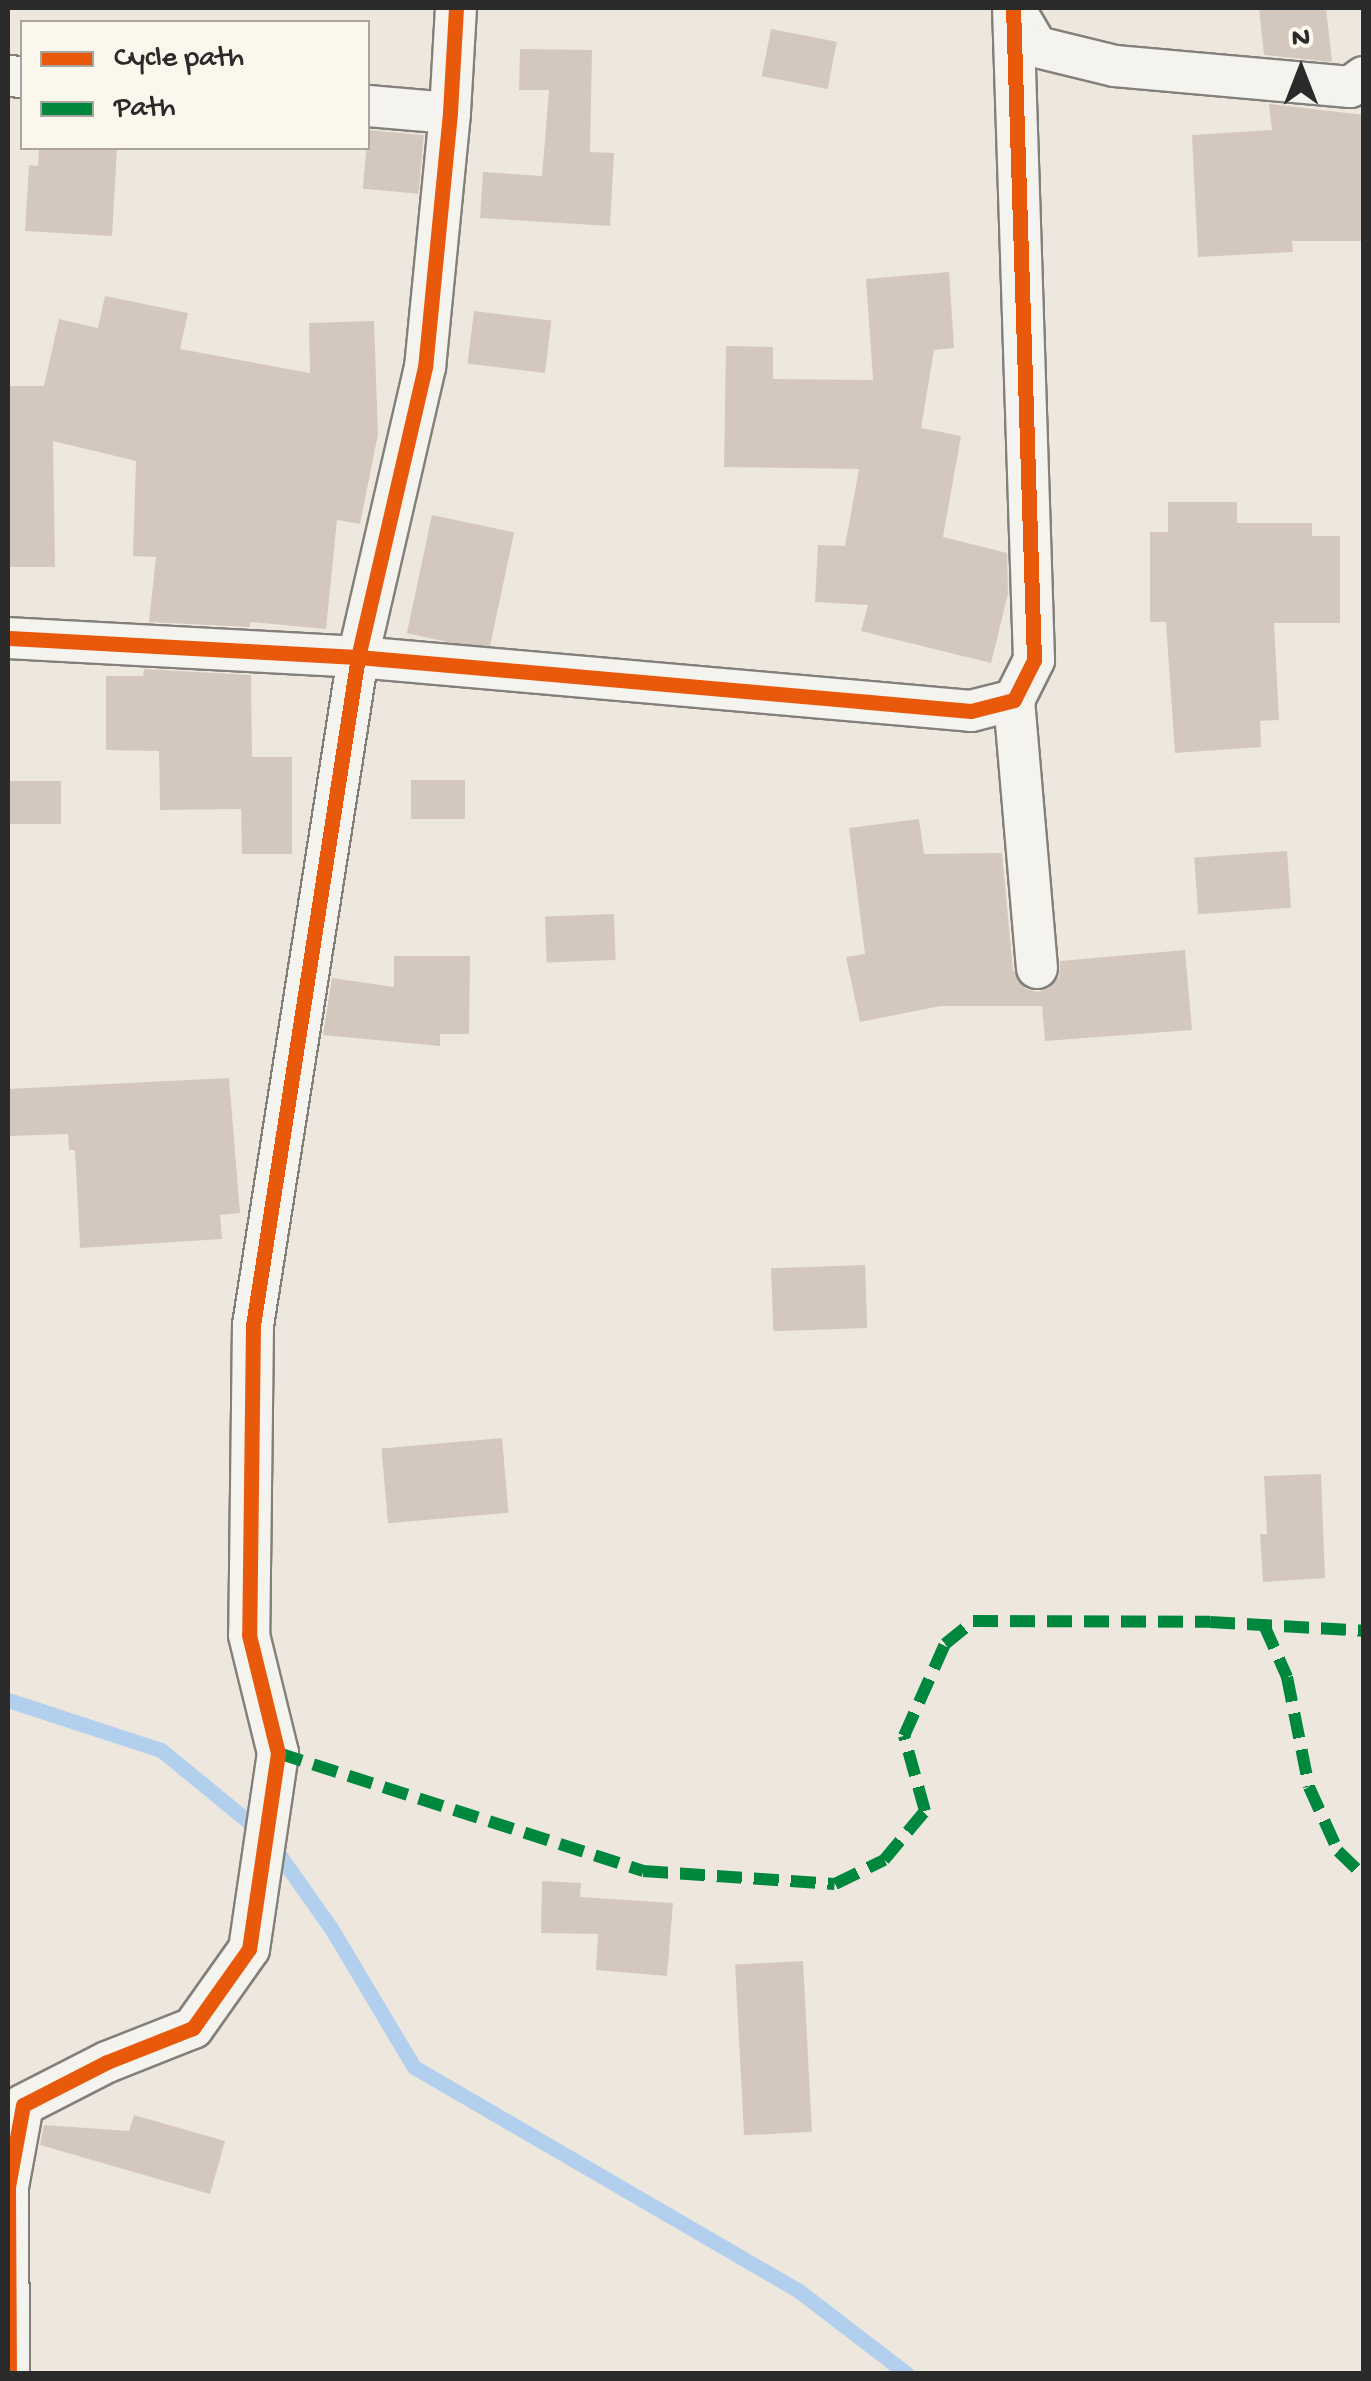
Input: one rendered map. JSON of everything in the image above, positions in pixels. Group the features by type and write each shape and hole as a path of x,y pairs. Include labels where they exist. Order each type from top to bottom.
{"street":[{"path":"9,2374 8,2187 23,2106 107,2062 193,2028 249,1949 278,1753 249,1635 253,1324 358,657 425,367 450,113 456,8"},
{"path":"1013,8 1037,47 1115,66 1350,87 1364,78"},
{"path":"1013,8 1034,660 1014,700 1037,968"},
{"path":"370,106 450,113"},
{"path":"8,638 358,657 972,711 1014,700"}],"building":[{"path":"1259,8 1326,8 1332,62 1264,55"},
{"path":"771,29 837,42 828,89 762,76"},
{"path":"520,49 592,50 590,152 614,153 610,226 480,218 483,172 542,176 549,90 519,90"},
{"path":"1269,104 1364,115 1364,241 1292,241 1293,252 1198,257 1192,135 1272,130"},
{"path":"370,130 424,135 419,194 363,189"},
{"path":"39,150 117,150 112,236 25,231 29,165 38,166"},
{"path":"949,272 954,348 934,350 921,428 961,436 943,537 1007,553 1008,594 991,663 861,631 868,605 815,602 818,545 845,546 859,469 724,467 726,346 773,347 773,379 873,380 866,279"},
{"path":"105,296 188,313 180,349 310,373 309,323 374,321 378,434 360,524 337,520 326,629 250,622 250,627 149,622 156,557 133,556 136,461 53,441 55,567 8,567 8,386 44,386 59,319 98,328"},
{"path":"474,311 551,321 545,373 468,364"},
{"path":"1168,502 1237,502 1237,523 1312,523 1312,536 1340,536 1340,623 1274,623 1279,720 1260,721 1261,747 1175,753 1166,622 1150,622 1150,532 1168,532"},
{"path":"432,515 514,532 489,651 407,633"},
{"path":"144,669 251,675 252,757 292,757 292,854 242,854 241,809 160,810 159,751 106,750 106,676 143,676"},
{"path":"411,780 465,780 465,819 411,819"},
{"path":"8,781 61,781 61,824 8,824"},
{"path":"919,819 924,854 1002,853 1013,970 1026,989 1038,992 1051,987 1059,977 1060,961 1185,950 1192,1030 1045,1041 1042,1006 941,1006 860,1022 846,957 865,954 849,828"},
{"path":"1287,851 1291,908 1198,914 1194,857"},
{"path":"614,914 616,960 547,962 545,916"},
{"path":"394,956 470,956 469,1034 440,1034 440,1046 323,1035 332,978 394,987"},
{"path":"229,1078 240,1213 220,1215 222,1239 80,1248 75,1150 69,1150 68,1134 8,1136 8,1089"},
{"path":"865,1265 867,1328 773,1331 771,1268"},
{"path":"502,1438 509,1513 388,1523 381,1449"},
{"path":"1321,1474 1325,1578 1263,1582 1260,1534 1267,1534 1264,1476"},
{"path":"542,1881 581,1883 580,1897 673,1903 667,1976 596,1970 598,1934 541,1933"},
{"path":"803,1961 812,2132 744,2135 735,1965"},
{"path":"134,2115 225,2141 210,2194 40,2145 44,2125 129,2131"}],"waterway":[{"path":"8,1700 161,1750 266,1836 331,1928 414,2067 799,2291 907,2374"}],"marked path":[{"path":"278,1753 643,1871 835,1884 884,1860 925,1811 904,1736 945,1644 973,1621 1210,1622 1364,1631"},
{"path":"1264,1625 1287,1677 1309,1787 1338,1851 1364,1876"}],"cycle path":[{"path":"456,8 450,113 425,367 358,657 971,711 1014,700 1034,660 1013,8"},
{"path":"8,638 358,657 253,1325 249,1635 278,1753 249,1949 193,2028 107,2062 23,2105 8,2187 9,2374"}]}
